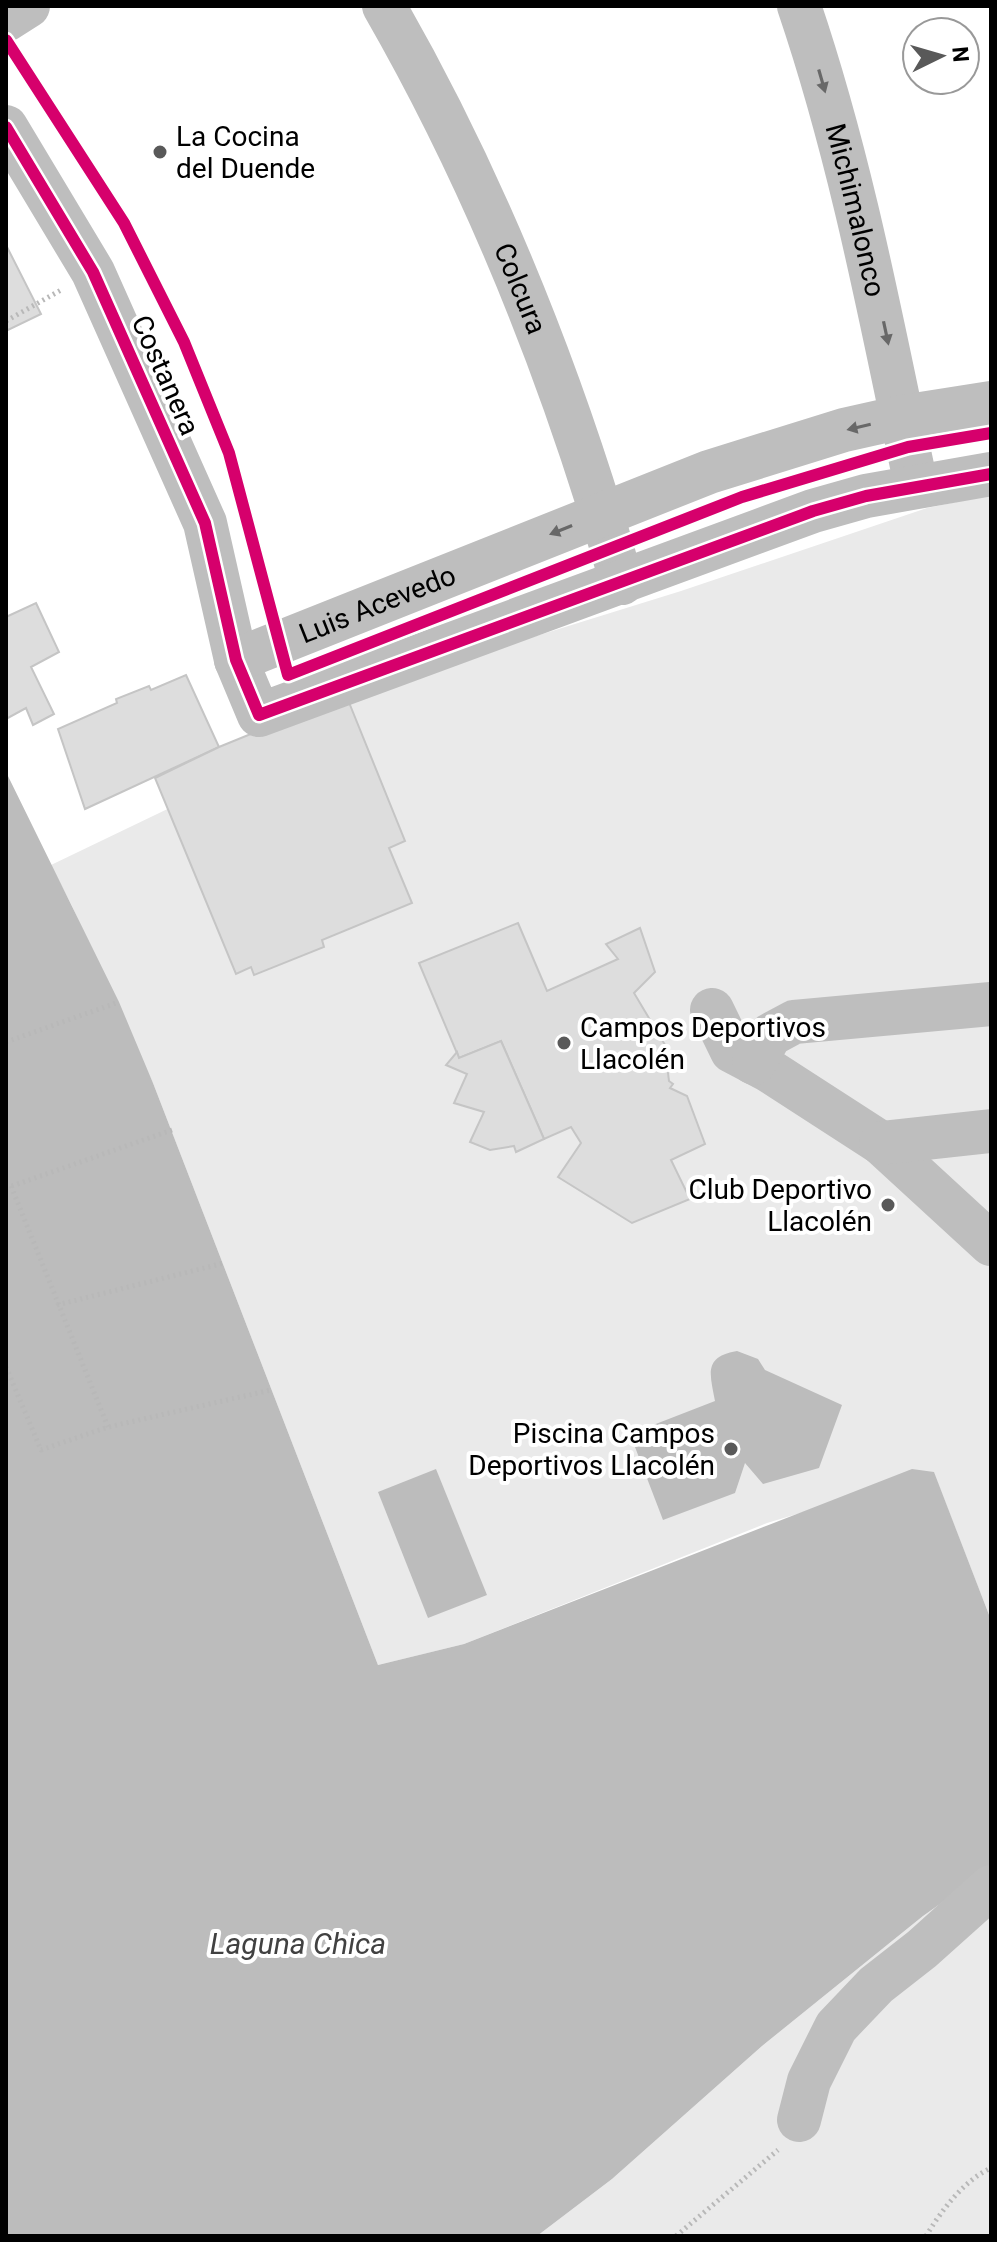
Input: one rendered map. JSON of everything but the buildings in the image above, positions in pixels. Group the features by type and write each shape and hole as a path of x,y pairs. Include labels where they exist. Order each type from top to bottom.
{"street":[{"path":"6,20 28,6"},
{"name":"Colcura","path":"384,6 444,120 526,300 558,384 622,583"},
{"name":"Michimalonco","path":"799,6 865,242 916,485"},
{"name":"Costanera","path":"6,127 93,272 205,523 236,660"},
{"name":"Luis Acevedo","path":"236,660 709,472 780,448 902,417 991,403"},
{"path":"236,660 259,715 813,511 916,485 991,474"},
{"path":"754,1063 770,1035 794,1022 991,1004"},
{"path":"712,1010 732,1051 881,1143 991,1244"},
{"path":"881,1143 991,1131"},
{"path":"799,2120 809,2081 836,2027 876,1985 922,1949 991,1887"}],"path":[{"path":"6,321 93,272"},
{"path":"6,1042 119,1002"},
{"path":"108,1427 9,1187 172,1130"},
{"path":"57,1305 224,1263"},
{"path":"6,1367 41,1450 108,1427 271,1390"},
{"path":"676,2236 789,2141 799,2120"},
{"path":"926,2236 974,2176 991,2168"}],"shaded area":[{"name":"Campos Deportivos Llacolén","path":"991,495 991,1620 934,1473 767,1523 464,1644 378,1665 153,1083 51,865 232,778 346,695 681,591 927,508"},
{"path":"991,1868 991,2236 537,2236 612,2179 762,2046 923,1916"}],"water":[{"name":"Laguna Chica","path":"6,772 119,1002 153,1083 378,1665 464,1644 912,1469 934,1472 991,1620 991,1868 923,1916 762,2046 612,2179 537,2236 6,2236"},
{"name":"Piscina Campos Deportivos Llacolén","path":"737,1351 758,1359 765,1370 842,1405 819,1468 763,1484 745,1463 735,1493 663,1520 630,1434 715,1401 711,1368 719,1358"},
{"name":"Piscina Campos Deportivos Llacolén","path":"436,1469 487,1595 428,1618 378,1492"}],"cycle path":[{"path":"6,40 124,223 184,342 229,453 288,675 742,497 908,447 991,433"},
{"path":"6,127 93,272 205,523 236,660 259,715 813,511 866,496 991,474"}],"place":[{"name":"La Cocina del Duende","path":"160,152"},
{"name":"Campos Deportivos Llacolén","path":"564,1043"},
{"name":"Club Deportivo Llacolén","path":"888,1205"},
{"name":"Piscina Campos Deportivos Llacolén","path":"731,1449"}]}
